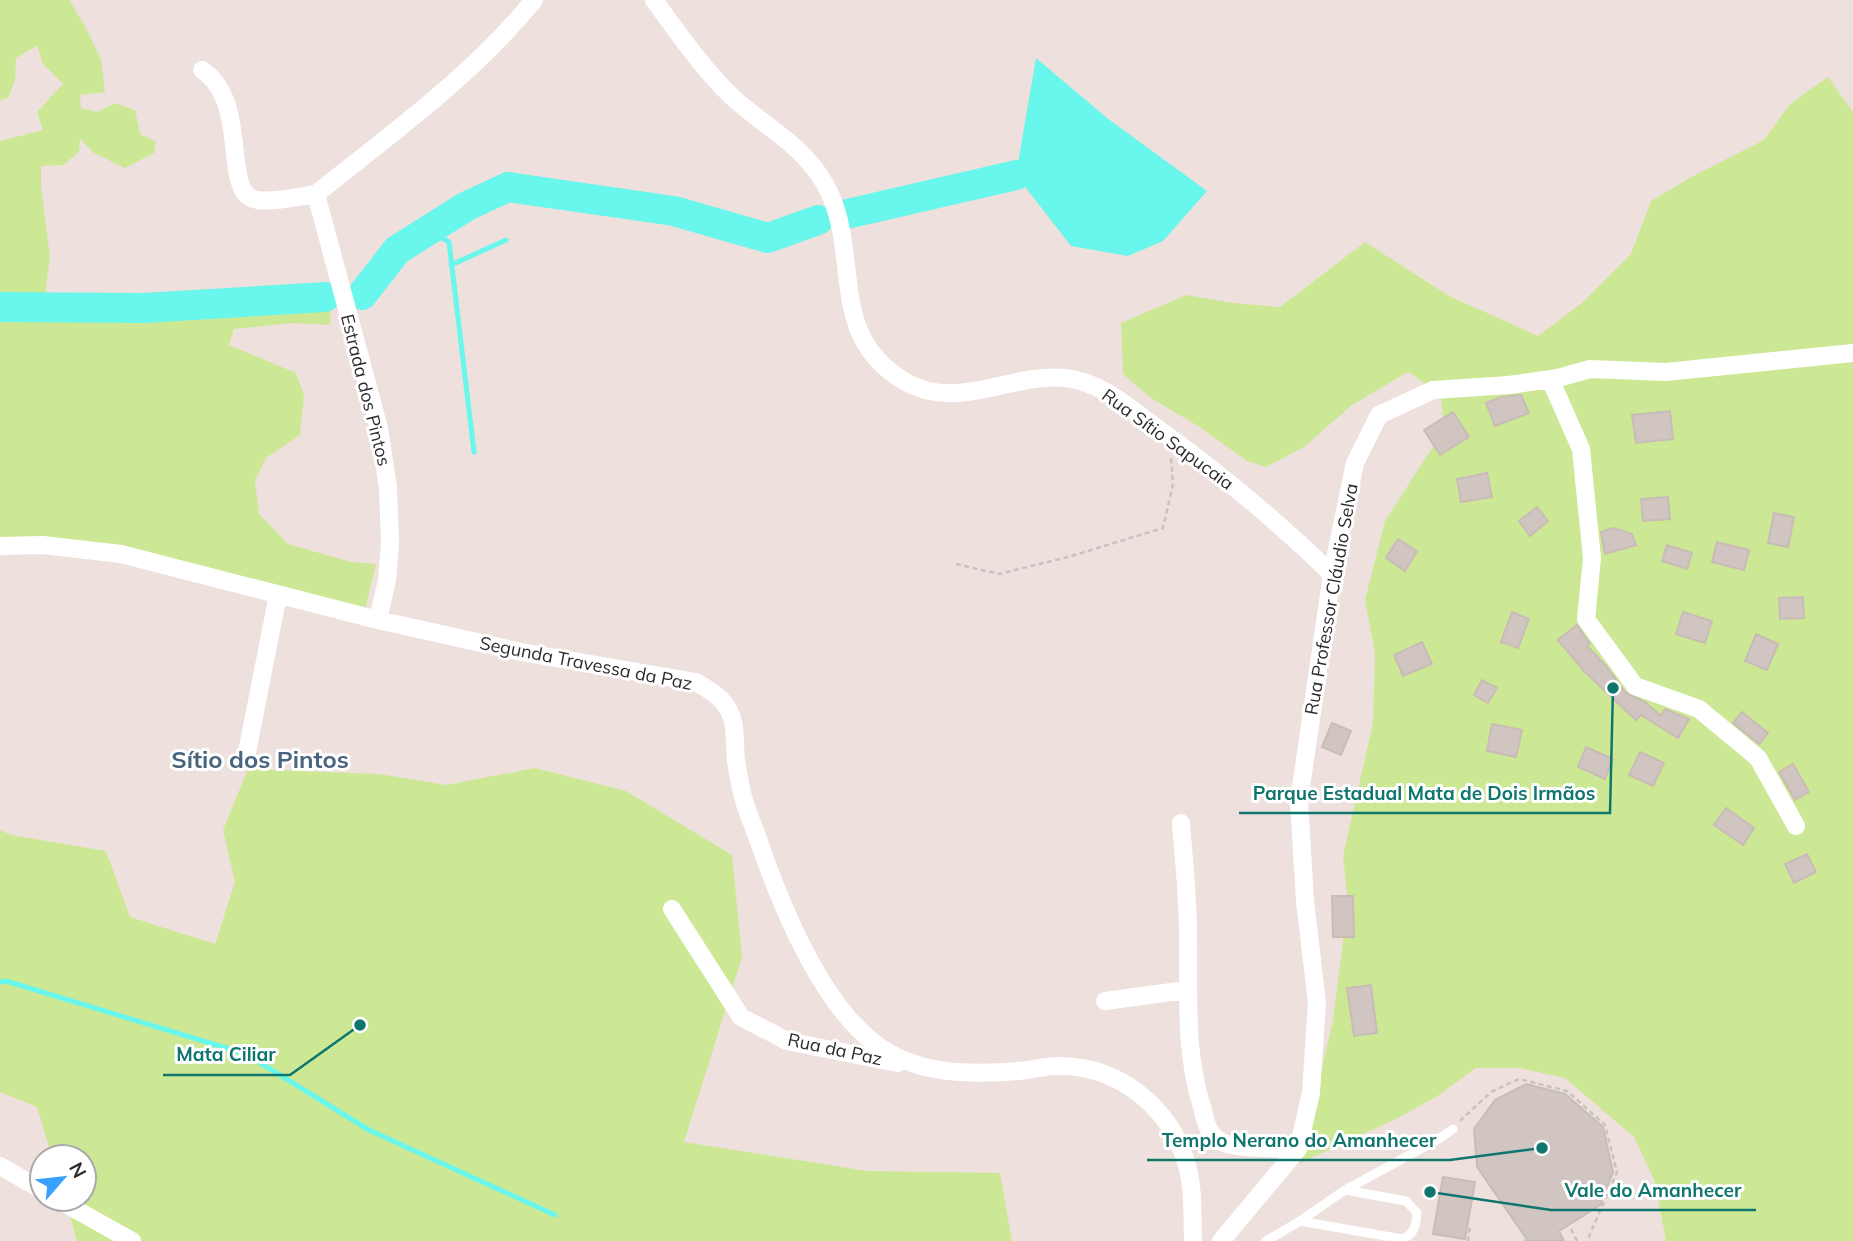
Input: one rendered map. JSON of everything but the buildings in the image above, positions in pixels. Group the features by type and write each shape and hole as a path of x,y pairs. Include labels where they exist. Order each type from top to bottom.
{"street":[{"path":"202,70 212,77 228,102 242,190 250,198 262,200 316,194 444,93 491,48 534,0"},
{"name":"Rua Sítio Sapucaia","path":"654,0 704,68 732,97 787,138 814,169 830,193 842,229 853,318 867,345 883,366 906,382 929,392 958,394 1046,377 1069,378 1106,391 1256,504 1332,574"},
{"name":"Estrada dos Pintos","path":"316,194 379,428 388,488 389,556 387,580 377,620"},
{"name":"Rua Professor Cláudio Selva","path":"1221,1241 1298,1149 1311,1093 1317,1003 1305,901 1299,801 1332,574 1356,463 1379,415 1433,390 1509,385 1590,369 1666,372 1853,353"},
{"path":"1550,379 1581,449 1592,558 1586,619 1635,686 1699,709 1758,758 1796,826"},
{"path":"0,546 43,545 121,554 377,620"},
{"path":"246,757 278,596"},
{"name":"Segunda Travessa da Paz","path":"377,620 520,652 696,682 717,695 730,711 744,799 772,880 801,944 852,1021 872,1041 898,1059 934,1070 1020,1071 1060,1065 1088,1069 1110,1076 1134,1089 1157,1110 1175,1135 1186,1163 1191,1185 1192,1241"},
{"path":"1181,823 1188,936 1186,990 1190,1056 1208,1128 1217,1139 1230,1145 1298,1149"},
{"name":"Rua da Paz","path":"672,909 741,1017 787,1041 934,1070"},
{"path":"1105,1001 1186,990"},
{"path":"0,1166 28,1182"},
{"path":"82,1213 132,1241"}],"lane":[{"path":"1266,1241 1345,1191 1453,1129"},
{"path":"1300,1221 1402,1239 1408,1237 1416,1227 1417,1213 1406,1201 1345,1191"}],"path":[{"path":"956,564 999,574 1068,557 1163,528 1173,484 1170,437"},
{"path":"1453,1129 1490,1092 1519,1079 1567,1091 1605,1125 1617,1172 1587,1241"},
{"path":"1468,1241 1470,1226"},
{"path":"1571,1229 1577,1241"},
{"path":"1524,1241 1535,1236"}],"green space":[{"path":"0,0 69,0 101,59 105,92 80,95 81,108 97,112 115,103 135,110 140,134 156,142 154,153 125,168 94,153 80,139 79,152 63,165 41,166 50,257 44,302 161,302 328,293 331,305 330,325 292,323 234,329 229,345 296,373 304,395 300,435 266,458 255,481 259,514 288,544 351,562 376,564 365,610 0,539 0,141 43,130 37,112 63,84 43,64 37,46 16,58 15,80 8,98 0,100"},
{"path":"1828,77 1853,112 1853,1241 1666,1241 1655,1182 1634,1137 1565,1078 1520,1068 1476,1068 1436,1097 1396,1119 1300,1163 1333,1020 1348,902 1343,856 1373,723 1375,653 1365,600 1385,521 1445,428 1440,394 1408,372 1352,405 1304,447 1266,467 1247,461 1198,426 1151,398 1123,374 1121,323 1186,295 1280,307 1365,242 1449,296 1538,336 1582,303 1631,254 1651,201 1764,140 1790,104"},
{"path":"535,768 626,791 732,855 742,957 684,1142 867,1171 1000,1173 1012,1241 77,1241 69,1213 98,1213 98,1143 48,1143 37,1107 0,1092 0,830 11,835 106,851 130,917 215,944 235,882 223,830 248,769 379,774 446,785"}],"water":[{"path":"1036,58 1107,118 1207,191 1163,241 1128,256 1071,246 1016,175"}],"waterway":[{"path":"847,214 1016,175"},
{"path":"362,295 397,250 467,206 508,187 674,211 768,238 818,220"},
{"path":"430,231 449,242 474,452"},
{"path":"451,265 506,240"},
{"path":"0,307 144,308 325,297"},
{"path":"0,982 6,981 246,1054 369,1130 555,1215"}],"place":[{"name":"Parque Estadual Mata de Dois Irmãos","path":"1613,688"},
{"name":"Mata Ciliar","path":"360,1025"},
{"name":"Templo Nerano do Amanhecer","path":"1542,1148"},
{"name":"Vale do Amanhecer","path":"1430,1192"}],"district":[{"name":"Sítio dos Pintos","path":"260,759"}]}
